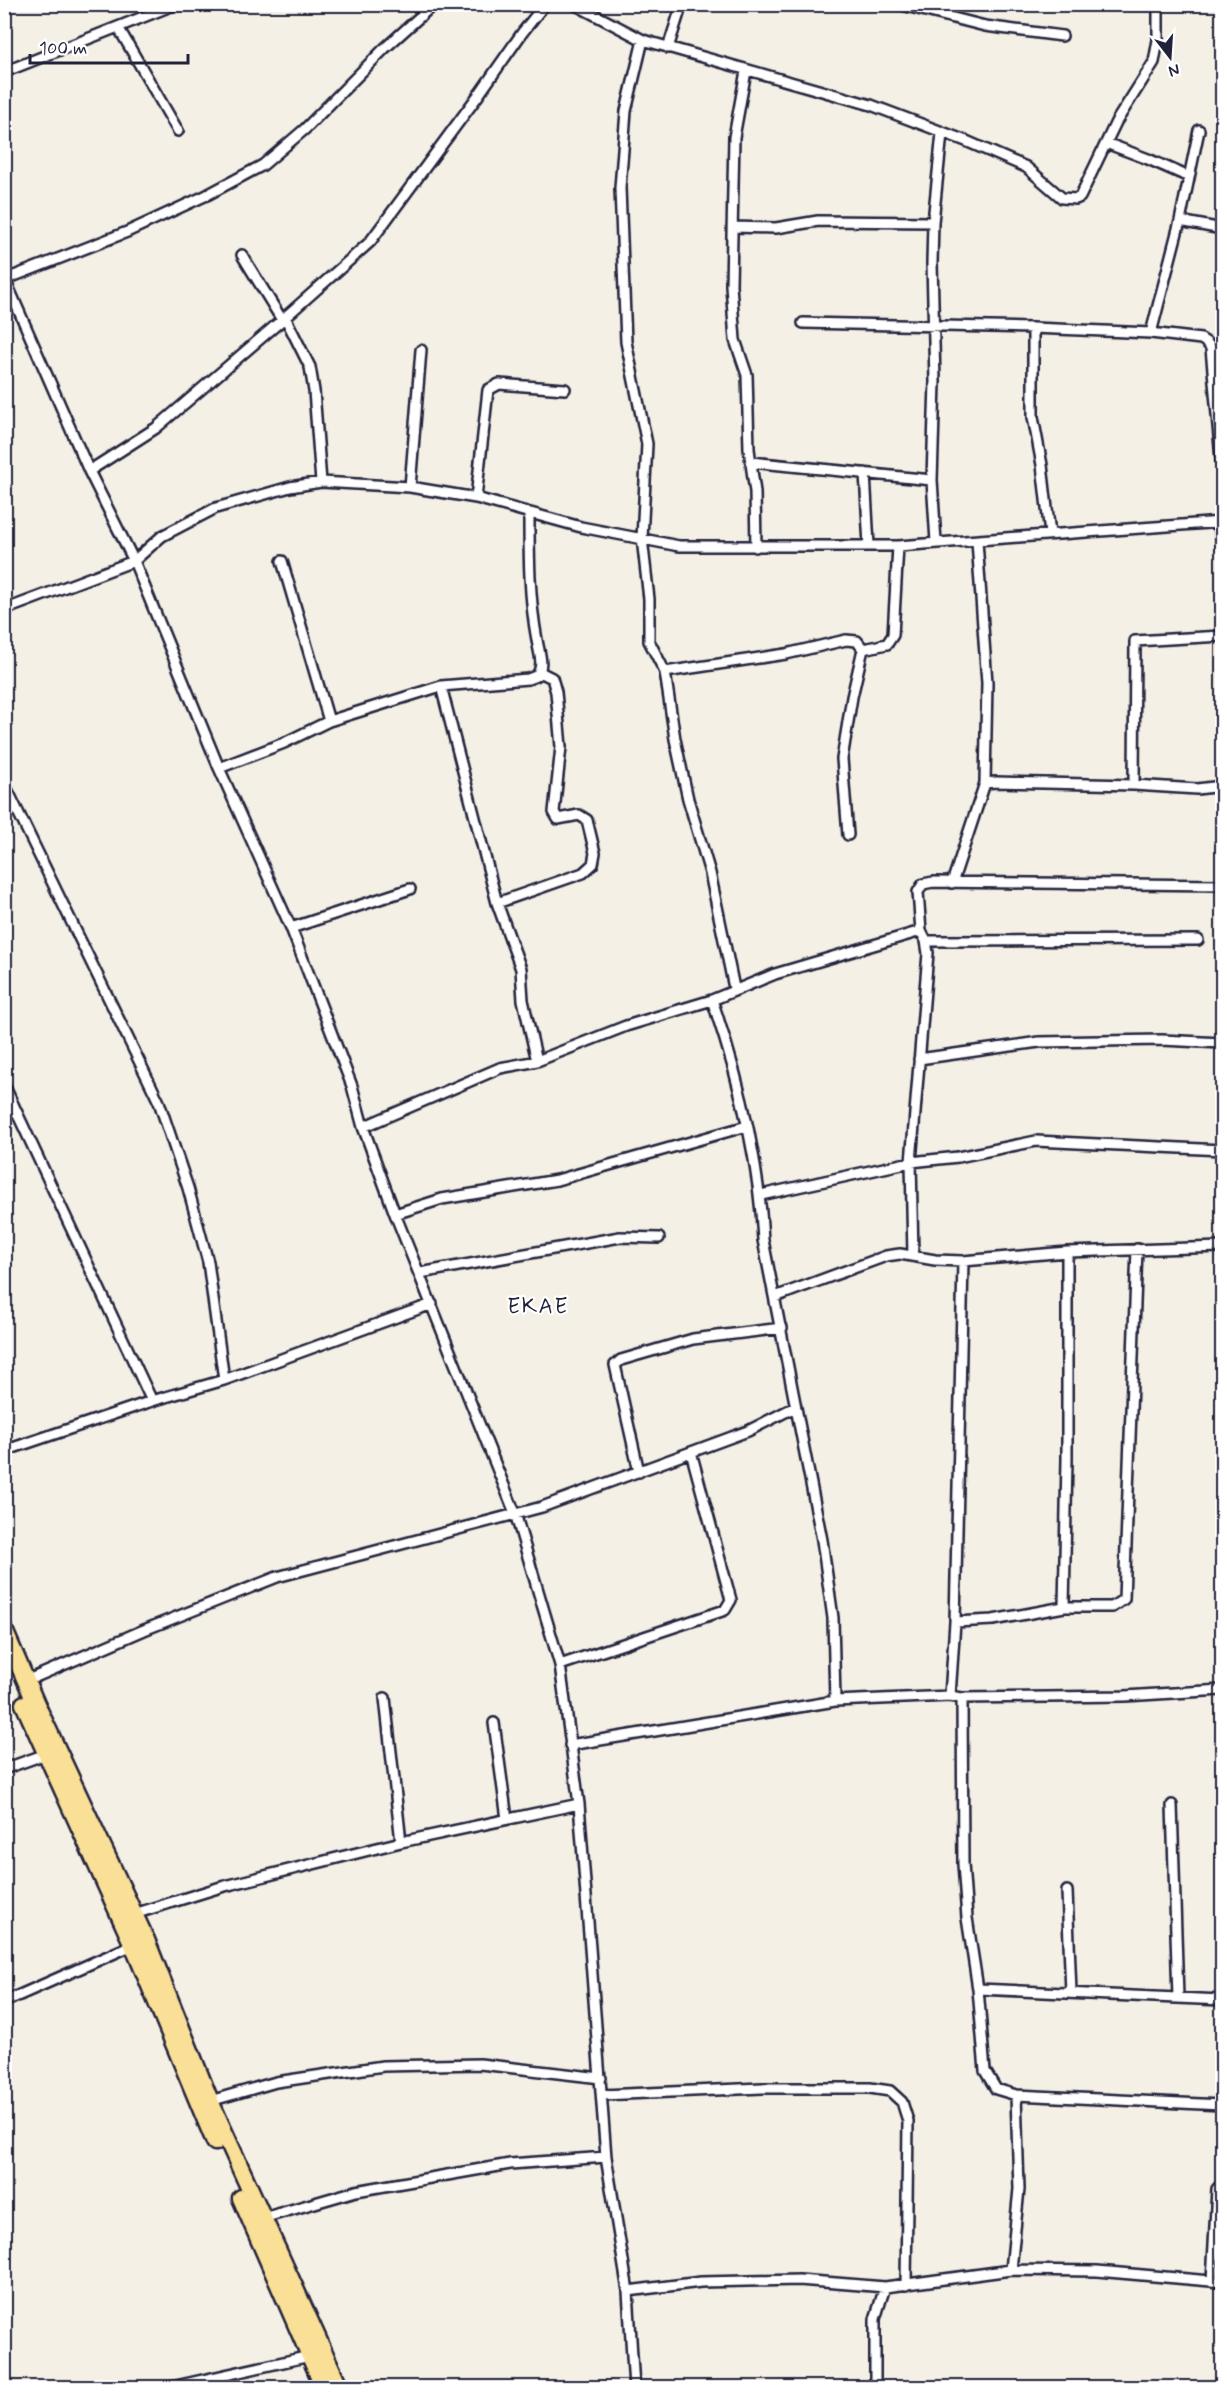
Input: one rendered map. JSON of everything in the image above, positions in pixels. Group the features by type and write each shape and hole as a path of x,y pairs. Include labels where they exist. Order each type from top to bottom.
{"highway":[{"path":"4,1630 134,1914 139,1943 200,2107 281,2286 324,2388"},
{"path":"4,1659 46,1754 139,1943 340,2388"}],"street":[{"path":"4,72 176,4"},
{"path":"434,4 384,49 305,129 263,165 207,195 127,232 5,279 90,471 134,561 219,768 291,928 352,1086 363,1126 395,1215 515,1513 560,1665 579,1804 606,2157 628,2291 634,2388"},
{"path":"90,471 156,428 370,242 545,4"},
{"path":"574,4 643,40 871,105 942,134 966,141 1026,167 1062,198 1076,199 1080,197 1116,122 1154,62 1158,40 1158,4"},
{"path":"668,48 682,4"},
{"path":"897,4 985,26 1062,36"},
{"path":"118,27 177,131"},
{"path":"643,40 626,111 620,188 626,342 647,444 642,538 649,599 649,641 665,672 675,739 688,799 710,873 734,988"},
{"path":"746,71 734,137 733,327 747,375 751,462 755,492 756,547"},
{"path":"1150,333 1180,221 1199,130"},
{"path":"936,542 932,480 935,328 932,263 933,222 942,134"},
{"path":"1106,143 1189,177"},
{"path":"733,227 776,228 818,221 933,222"},
{"path":"1180,221 1222,229"},
{"path":"242,255 284,319 310,367 321,482"},
{"path":"803,323 935,328 1033,328 1150,333 1201,339 1211,348 1222,470"},
{"path":"1033,328 1033,417 1042,465 1050,534"},
{"path":"410,487 421,350"},
{"path":"476,498 488,390 499,384 565,389"},
{"path":"751,462 932,480"},
{"path":"865,473 869,546"},
{"path":"4,610 134,561 162,536 216,508 290,487 321,482 410,487 476,498 581,527 679,546 898,546 1221,522 1222,546"},
{"path":"219,768 285,743 329,721 441,686 528,679 540,672 542,665 536,638 530,577 529,513"},
{"path":"952,883 985,783 987,683 977,541"},
{"path":"863,650 887,644 892,635 898,546"},
{"path":"282,561 329,721"},
{"path":"1134,785 1136,641 1222,636"},
{"path":"665,672 786,654 846,640 857,641 863,650 852,697 842,759 848,835"},
{"path":"497,903 583,873 593,864 595,852 587,819 579,815 558,819 554,812 561,747 556,692 552,678 540,672"},
{"path":"441,686 497,903 520,969 523,1000 537,1061"},
{"path":"4,783 159,1102 188,1188 208,1262 224,1380"},
{"path":"985,783 1134,785 1197,789 1222,786"},
{"path":"913,1256 911,1162 927,953 918,892 923,884 1222,885"},
{"path":"291,928 410,889"},
{"path":"363,1126 500,1068 537,1061 615,1030 712,1000 734,988 775,974 923,936 1198,940"},
{"path":"712,1000 742,1097 761,1195 763,1240 822,1540 833,1617 835,1701"},
{"path":"919,1059 1039,1042 1162,1040 1222,1043"},
{"path":"4,1085 152,1401"},
{"path":"395,1215 442,1199 557,1180 747,1126"},
{"path":"761,1195 911,1162 958,1158 1036,1141 1222,1150"},
{"path":"420,1273 620,1237 659,1238"},
{"path":"775,1297 886,1256 900,1254 935,1260 963,1261 1067,1252 1222,1247"},
{"path":"955,1622 993,1620 1064,1607 1112,1607 1124,1599 1137,1249"},
{"path":"1064,1607 1068,1460 1067,1252"},
{"path":"950,1696 955,1622 963,1261"},
{"path":"4,1451 152,1401 224,1380 432,1304"},
{"path":"639,1472 615,1365 621,1360 693,1339 782,1328"},
{"path":"26,1681 144,1630 277,1577 542,1507 748,1431 795,1407"},
{"path":"560,1665 729,1607 731,1600 691,1452"},
{"path":"570,1745 835,1701 950,1696 962,1698 1125,1696 1222,1690"},
{"path":"385,1698 401,1842"},
{"path":"962,1698 963,1864 967,1918 978,1989 985,2071 996,2089 1016,2094 1222,2105"},
{"path":"494,1723 507,1819"},
{"path":"4,1769 46,1754"},
{"path":"134,1914 221,1887 401,1842 579,1804"},
{"path":"1173,1805 1178,1998"},
{"path":"1067,1891 1071,1993"},
{"path":"4,2002 139,1943"},
{"path":"978,1989 1222,2000"},
{"path":"210,2102 276,2082 383,2066 480,2064 601,2078"},
{"path":"602,2095 762,2088 870,2088 890,2091 902,2102 908,2121 906,2285"},
{"path":"1011,2270 1019,2189 1016,2094"},
{"path":"263,2218 356,2191 510,2164 606,2157"},
{"path":"628,2291 701,2282 799,2280 885,2287 1011,2270 1097,2271 1217,2281 1217,2188 1222,2184"},
{"path":"875,2388 875,2319 885,2287"},
{"path":"166,2388 310,2356"}],"district":[{"name":"EKAE","path":"538,1307"}]}
